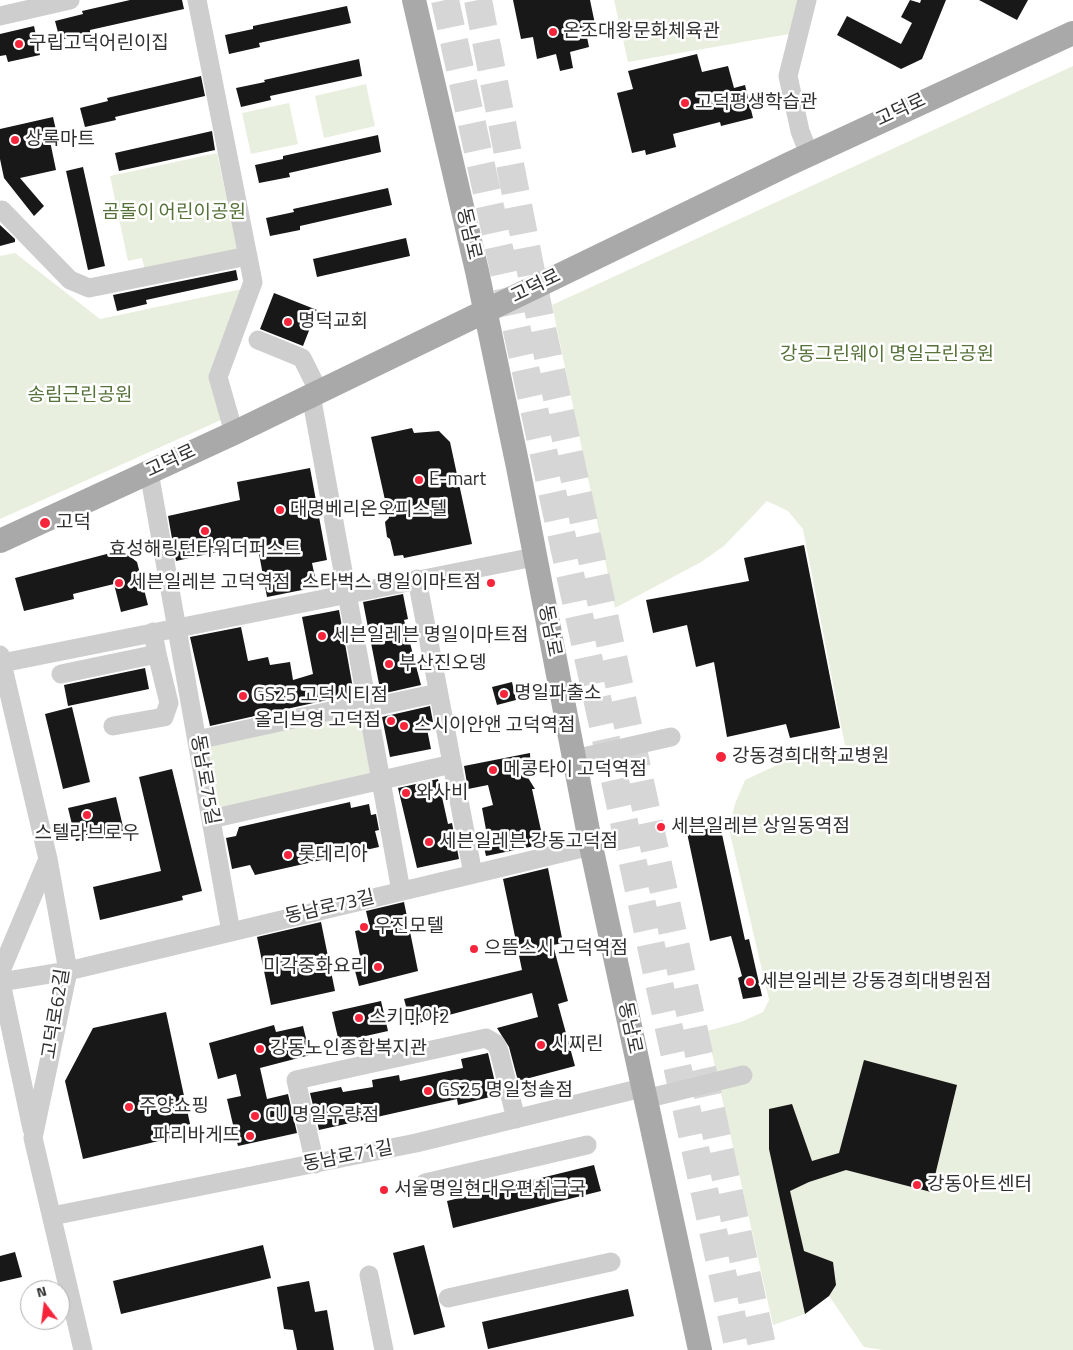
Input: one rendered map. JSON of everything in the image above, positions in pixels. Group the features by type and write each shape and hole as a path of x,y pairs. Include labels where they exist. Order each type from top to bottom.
{"main road":[{"name":"동남로","path":"414,0 485,311 591,846 700,1350"},
{"name":"고덕로","path":"0,542 234,433 809,154 1073,33"}],"street":[{"path":"0,16 70,0"},
{"path":"198,0 253,282 218,377 234,433"},
{"path":"807,0 788,76 800,131 809,154"},
{"path":"1,207 70,280 89,288 248,256"},
{"path":"258,340 302,358 315,393 348,593 401,891"},
{"name":"동남로75길","path":"149,472 232,932"},
{"path":"1,659 153,632 534,556"},
{"path":"417,579 473,874"},
{"path":"113,726 164,717 169,703 153,632"},
{"path":"62,674 157,654"},
{"name":"고덕로62길","path":"1,659 48,859 68,971 33,1138"},
{"path":"197,740 438,692"},
{"path":"574,759 671,738"},
{"path":"211,818 452,764"},
{"name":"동남로73길","path":"0,978 68,971 591,846"},
{"path":"0,978 48,859"},
{"name":"고덕로62길","path":"0,978 33,1138 83,1350"},
{"path":"315,1164 296,1080 486,1038 496,1044 499,1050 516,1119"},
{"name":"동남로71길","path":"52,1216 416,1143 516,1119 743,1075"},
{"path":"425,1183 587,1145"},
{"path":"448,1298 611,1262"},
{"path":"369,1276 384,1350"}],"green space":[{"path":"614,0 803,0 789,34 628,62"},
{"name":"강동그린웨이 명일근린공원","path":"1073,66 1073,1350 884,1350 864,1347 829,1296 805,1314 773,1325 707,1031 741,1022 763,1012 769,1000 729,829 735,804 745,780 816,747 845,746 803,529 788,511 767,501 724,546 701,562 615,608 552,305"},
{"path":"366,84 375,126 324,138 315,96"},
{"path":"289,103 298,144 251,154 242,113"},
{"name":"곰돌이 어린이공원","path":"217,153 238,251 145,271 142,258 128,261 110,176"},
{"name":"송림근린공원","path":"15,253 100,319 242,289 209,374 221,420 0,519 0,256"},
{"path":"363,708 375,776 215,812 202,744"}],"building":[{"path":"130,0 182,0 184,9 90,30 90,33 60,40 55,21 83,14 82,11"},
{"name":"온조대왕문화체육관","path":"513,0 590,0 595,24 585,27 589,47 570,52 573,68 560,71 556,54 537,59 533,37 521,39"},
{"path":"910,0 920,3 921,0 946,0 922,59 901,69 837,35 847,16 901,44 912,23 901,17"},
{"path":"979,0 1028,0 1017,20"},
{"path":"347,6 351,23 259,43 260,47 229,54 225,35 253,29 253,26"},
{"name":"구립고덕어린이집","path":"34,26 40,55 8,62 6,55 0,56 0,34"},
{"name":"고덕평생학습관","path":"697,54 702,72 728,66 734,88 745,85 753,118 721,126 720,122 673,134 676,147 646,155 645,150 632,153 617,93 633,89 628,71"},
{"path":"359,59 362,76 270,96 271,100 241,107 236,88"},
{"path":"201,76 205,96 115,117 116,120 85,127 80,108 108,101 107,98"},
{"path":"53,117 58,139 50,141 56,170 20,178 44,206 34,216 4,178 0,159 0,129"},
{"path":"212,131 215,150 119,171 115,153"},
{"path":"378,135 381,152 289,173 290,177 259,183 255,165 283,159 283,156"},
{"path":"83,167 105,266 88,270 66,171"},
{"path":"388,188 392,205 300,226 300,230 270,236 266,218 294,212 293,209"},
{"path":"0,225 15,239 15,242 0,246"},
{"path":"406,238 410,256 317,277 313,259"},
{"path":"236,270 238,280 146,300 147,304 117,311 113,295"},
{"name":"명덕교회","path":"274,293 317,310 303,346 260,329"},
{"name":"E-mart","path":"412,428 414,433 439,431 450,442 472,544 404,558 403,555 394,556 390,539 387,537 385,522 389,518 371,437"},
{"name":"대명베리온오피스텔","path":"310,468 327,560 312,563 317,587 267,597 257,543 176,561 168,516 240,500 237,482"},
{"name":"강동경희대학교병원","path":"804,545 840,728 790,738 786,724 727,737 714,662 696,667 687,625 653,633 646,600 749,581 744,558"},
{"path":"122,550 137,562 148,605 121,612 114,584 73,594 74,599 24,611 15,578"},
{"path":"403,594 408,619 404,620 421,685 381,694 363,602"},
{"path":"339,610 354,694 210,726 190,637 241,627 248,661 268,657 270,665 290,662 293,680 313,674 302,617"},
{"path":"145,668 149,689 68,706 64,685"},
{"name":"명일파출소","path":"512,682 516,700 497,705 492,687"},
{"path":"430,706 433,722 426,724 431,749 390,757 382,717"},
{"path":"72,707 90,782 63,789 45,714"},
{"path":"530,753 531,772 525,773 535,789 532,789 544,844 486,856 484,847 480,848 477,837 487,835 482,808 493,805 488,785 468,789 464,766"},
{"path":"172,769 202,891 182,896 183,900 100,920 93,887 161,871 139,777"},
{"path":"438,779 448,824 452,823 459,859 417,868 398,788"},
{"path":"116,797 124,831 76,841 68,808"},
{"path":"350,802 351,808 369,804 371,815 376,814 379,830 375,831 379,847 255,875 250,865 232,869 226,838 236,836 239,827"},
{"path":"720,825 745,940 749,939 762,996 743,999 738,978 742,976 731,936 710,941 687,833"},
{"path":"548,868 563,943 553,945 568,1001 558,1004 575,1066 518,1081 509,1047 497,1028 538,1017 532,993 411,1025 404,999 522,970 503,879"},
{"path":"404,902 418,971 359,986 353,963 361,961 355,931 370,928 366,911"},
{"path":"321,922 335,991 271,1005 257,937"},
{"path":"381,1001 388,1031 339,1042 332,1012"},
{"name":"주양쇼핑","path":"166,1012 192,1133 83,1159 65,1081 93,1028"},
{"path":"274,1025 276,1032 303,1026 310,1055 260,1068 267,1099 288,1094 297,1133 238,1146 227,1099 241,1096 236,1074 218,1079 209,1043"},
{"path":"488,1053 498,1095 458,1105 457,1099 319,1130 310,1093 341,1087 343,1092 373,1087 372,1080 399,1075 400,1081 463,1068 461,1059"},
{"name":"강동아트센터","path":"864,1060 957,1085 931,1192 846,1170 809,1182 790,1191 804,1251 833,1262 836,1285 829,1296 805,1314 769,1149 769,1109 792,1104 812,1161 839,1153"},
{"path":"594,1165 601,1191 453,1228 447,1201"},
{"path":"263,1245 271,1278 121,1314 113,1281"},
{"path":"424,1245 445,1327 414,1335 393,1253"},
{"path":"15,1252 22,1277 0,1282 0,1256"},
{"path":"309,1281 315,1312 327,1310 334,1350 297,1350 293,1330 284,1329 277,1287"},
{"path":"628,1289 634,1316 488,1349 482,1322"}],"tunnel":[{"path":"445,0 739,1350"},
{"path":"478,0 543,333 763,1350"}],"place":[{"name":"온조대왕문화체육관","path":"553,32"},
{"name":"구립고덕어린이집","path":"19,44"},
{"name":"고덕평생학습관","path":"685,103"},
{"name":"상록마트","path":"15,140"},
{"name":"명덕교회","path":"288,322"},
{"name":"E-mart","path":"419,480"},
{"name":"대명베리온오피스텔","path":"280,510"},
{"name":"고덕","path":"45,523"},
{"name":"효성해링턴타워더퍼스트","path":"205,531"},
{"name":"세븐일레븐 고덕역점","path":"119,583"},
{"name":"스타벅스 명일이마트점","path":"491,583"},
{"name":"세븐일레븐 명일이마트점","path":"322,636"},
{"name":"부산진오뎅","path":"389,664"},
{"name":"명일파출소","path":"504,694"},
{"name":"GS25 고덕시티점","path":"243,696"},
{"name":"올리브영 고덕점","path":"391,721"},
{"name":"스시이안앤 고덕역점","path":"404,726"},
{"name":"강동경희대학교병원","path":"721,757"},
{"name":"메콩타이 고덕역점","path":"493,770"},
{"name":"와사비","path":"406,793"},
{"name":"스텔라브로우","path":"87,815"},
{"name":"세븐일레븐 상일동역점","path":"661,827"},
{"name":"세븐일레븐 강동고덕점","path":"429,842"},
{"name":"롯데리아","path":"288,855"},
{"name":"우진모텔","path":"364,927"},
{"name":"으뜸스시 고덕역점","path":"474,949"},
{"name":"미각중화요리","path":"378,967"},
{"name":"세븐일레븐 강동경희대병원점","path":"750,982"},
{"name":"스키마야2","path":"359,1018"},
{"name":"시찌린","path":"541,1045"},
{"name":"강동노인종합복지관","path":"260,1049"},
{"name":"GS25 명일청솔점","path":"428,1091"},
{"name":"주양쇼핑","path":"129,1107"},
{"name":"CU 명일우량점","path":"255,1116"},
{"name":"파리바게뜨","path":"250,1136"},
{"name":"강동아트센터","path":"917,1185"},
{"name":"서울명일현대우편취급국","path":"384,1190"}]}
